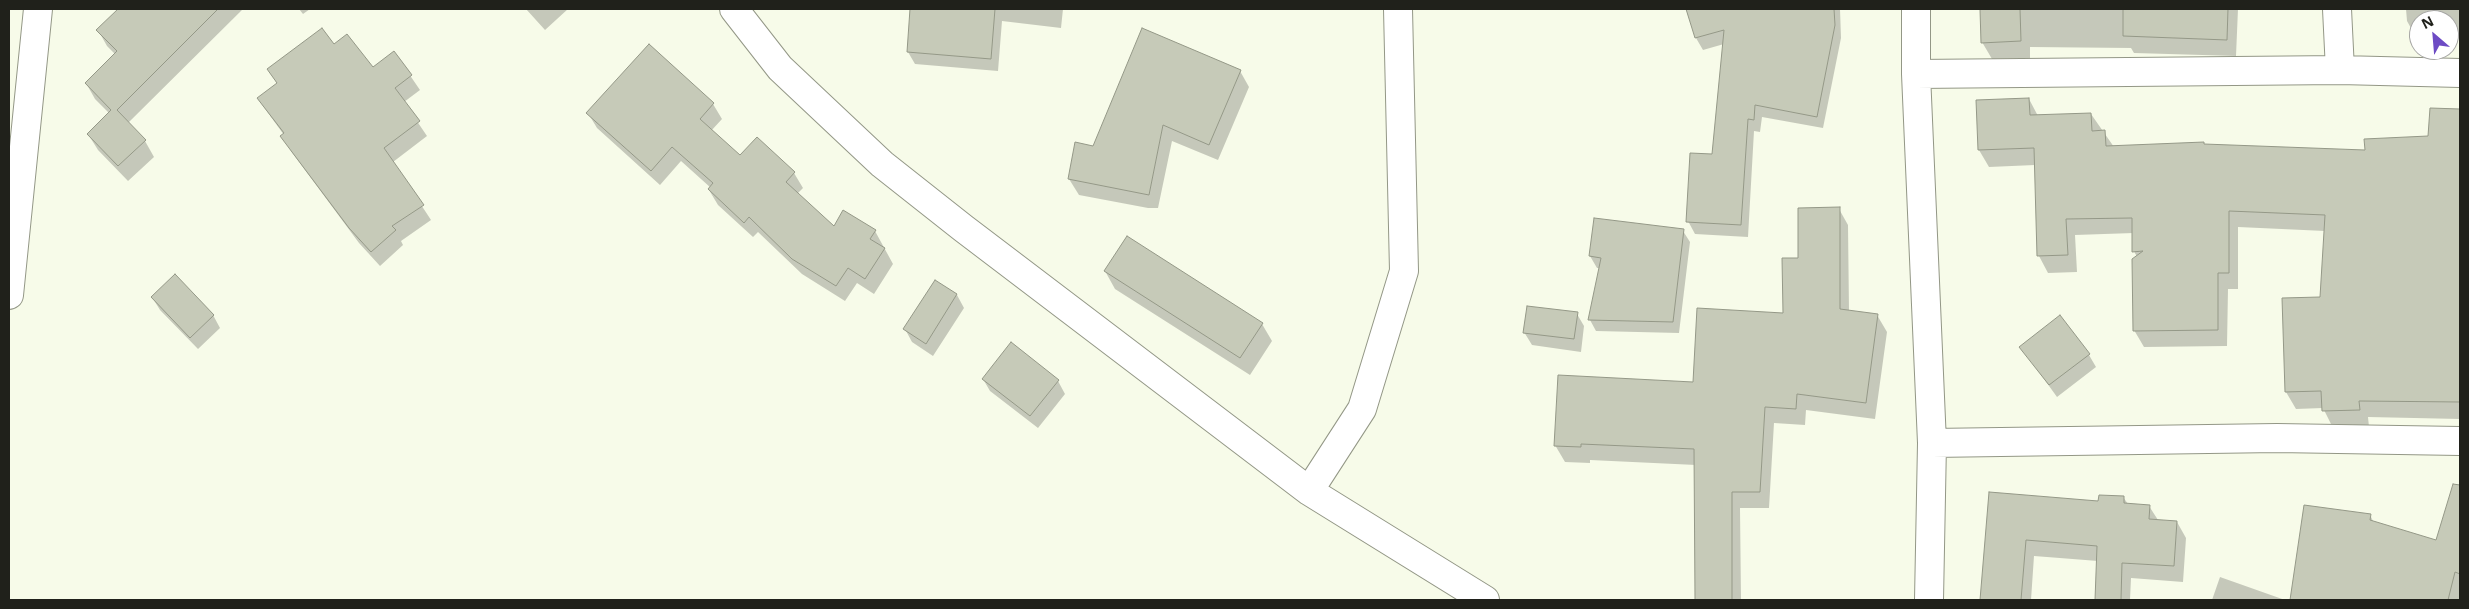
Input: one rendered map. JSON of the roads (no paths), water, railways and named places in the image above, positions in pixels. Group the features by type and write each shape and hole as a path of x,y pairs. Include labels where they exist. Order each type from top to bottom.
{"street":[{"path":"9,295 38,9"},
{"path":"734,9 780,68 882,164 1060,304 1309,491 1485,600"},
{"path":"1309,491 1362,409 1404,272 1398,9"},
{"path":"1916,9 1916,74 1932,443 1929,600"},
{"path":"2337,9 2340,70"},
{"path":"1916,74 2340,70 2460,74"},
{"path":"1932,443 2277,438 2460,441"}]}
